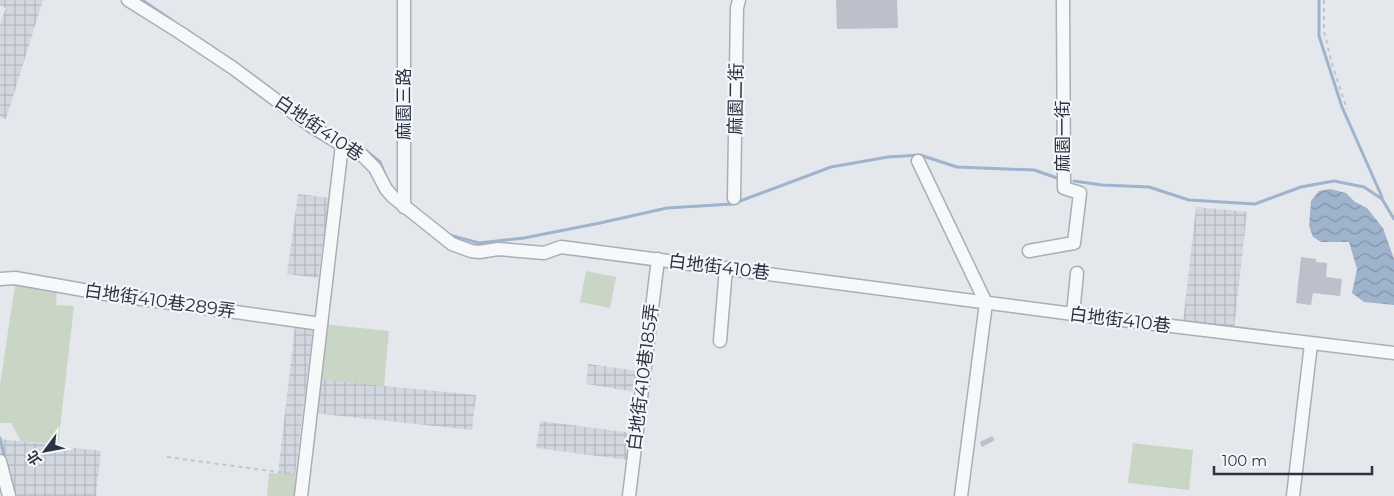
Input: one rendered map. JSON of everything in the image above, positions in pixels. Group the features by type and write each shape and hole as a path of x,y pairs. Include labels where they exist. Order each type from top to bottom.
{"street":[{"name":"白地街410巷","path":"128,0 233,68 311,126 362,155 375,168 386,189 404,207 452,244 471,251 479,252 498,249 544,253 561,247 1073,314 1394,353"},
{"name":"麻園三路","path":"404,0 404,207"},
{"name":"麻園二街","path":"734,198 737,8 739,0"},
{"name":"麻園一街","path":"1029,251 1074,243 1080,193 1064,188 1063,0"},
{"path":"301,496 342,145"},
{"path":"918,161 986,302 962,496"},
{"name":"白地街410巷185弄","path":"628,496 658,259"},
{"path":"720,341 726,268"},
{"path":"1073,314 1077,273"},
{"name":"白地街410巷289弄","path":"0,279 15,278 106,294 321,324"},
{"path":"1293,496 1311,344"},
{"path":"0,461 9,496"}],"path":[{"path":"1324,0 1324,31 1332,64 1347,109"},
{"path":"167,457 303,476"}],"shaded area":[{"path":"0,0 43,0 6,119 0,117 0,24 6,8 0,5"},
{"path":"298,194 329,198 318,278 287,274"},
{"path":"1196,207 1247,212 1234,329 1183,323"},
{"path":"295,326 313,328 295,476 278,474"},
{"path":"588,364 638,371 636,392 586,384"},
{"path":"316,379 476,395 472,430 313,413"},
{"path":"540,421 632,433 629,460 536,448"},
{"path":"0,439 101,451 96,496 12,496 0,451"}],"green space":[{"path":"586,271 616,277 610,308 580,302"},
{"path":"15,285 57,292 56,305 74,306 58,445 21,441 11,423 0,423 0,385"},
{"path":"323,324 389,331 384,386 316,379"},
{"path":"1133,443 1193,450 1189,490 1128,483"},
{"path":"269,473 296,476 294,496 267,496"}],"water":[{"path":"1330,189 1346,193 1355,202 1367,208 1383,228 1394,259 1394,305 1364,302 1352,293 1357,269 1349,242 1321,242 1313,237 1309,226 1311,201 1319,191"}],"building":[{"path":"836,0 897,0 898,28 837,29"},
{"path":"1301,257 1327,263 1326,277 1342,279 1340,296 1313,293 1311,305 1296,303"},
{"path":"992,436 995,440 982,447 980,442"}],"waterway":[{"path":"142,0 173,21"},
{"path":"1319,0 1319,36 1342,107 1382,197"},
{"path":"340,137 359,145 380,162 385,174"},
{"path":"449,235 479,243 524,238 667,208 732,204 831,167 888,157 920,155 957,167 1034,170 1060,179"},
{"path":"1074,181 1102,185 1149,187 1189,200 1255,204 1301,187 1334,181 1364,187 1382,199 1394,219"},
{"path":"0,438 5,460"}]}
